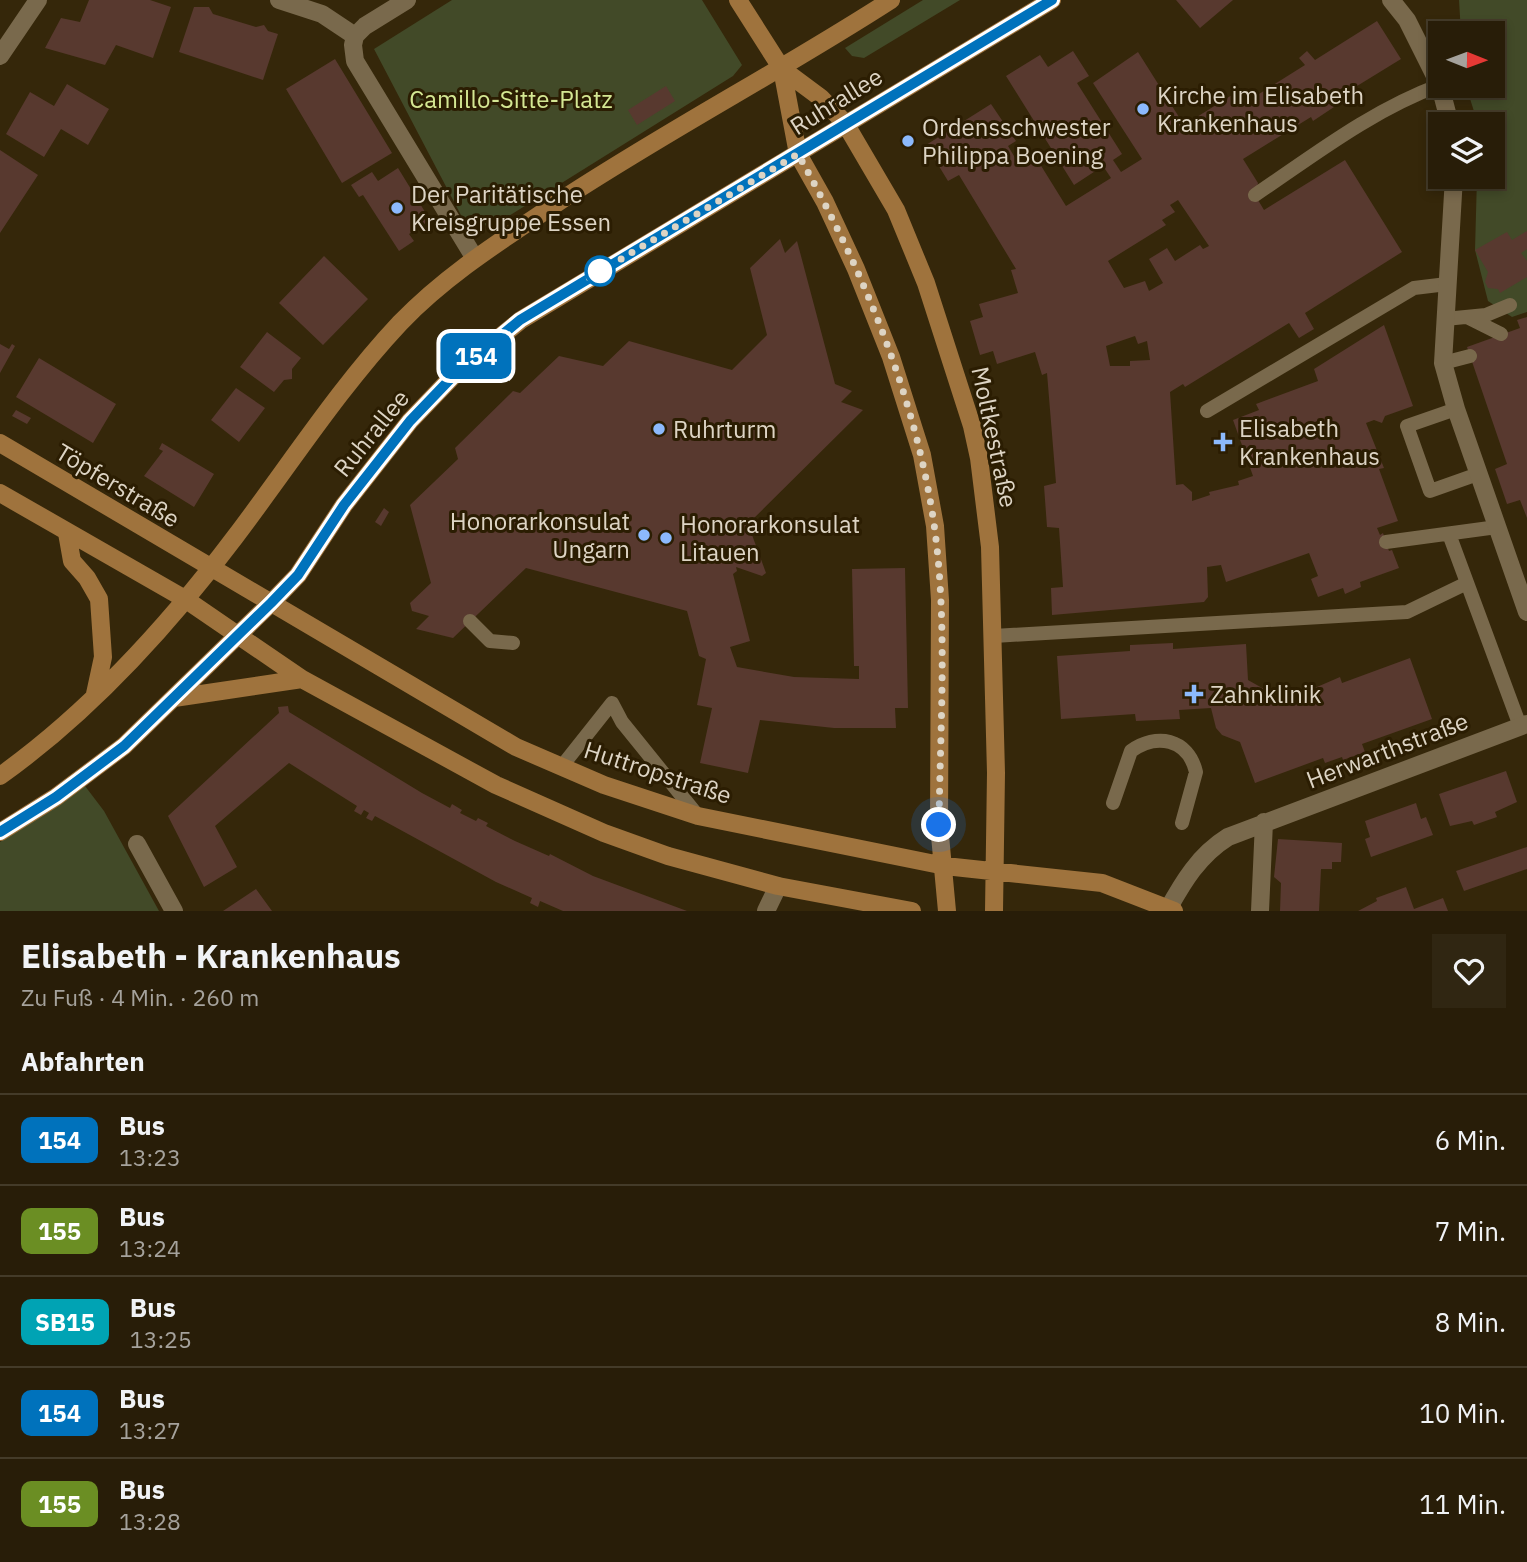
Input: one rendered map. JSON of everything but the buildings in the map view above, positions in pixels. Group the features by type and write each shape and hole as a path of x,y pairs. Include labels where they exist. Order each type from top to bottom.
{"main road":[{"name":"Moltkestraße","path":"738,0 782,69 821,98 845,123 896,210 955,365 979,458 990,547 994,636 994,911"},
{"name":"Ruhrallee","path":"0,776 40,746 142,650 211,568 332,406 401,323 474,257 719,102 782,69 891,0"},
{"name":"Ruhrallee","path":"0,832 56,797 124,746 271,603 298,575 344,505 410,421 456,373 520,320 1052,0"},
{"name":"Moltkestraße","path":"782,69 798,154 825,202 856,269 891,357 922,454 934,526 940,600 939,825 945,866 947,911"},
{"name":"Töpferstraße","path":"0,443 211,568"},
{"path":"0,493 186,599 302,678 496,785 592,828 668,856 778,886 912,911"},
{"path":"67,533 72,561 87,578 99,599 103,657 95,694"},
{"name":"Huttropstraße","path":"211,568 516,747 604,785 698,816 945,866 1102,883 1170,910"},
{"path":"174,698 302,678"}],"street":[{"path":"0,56 38,0"},
{"path":"279,0 322,14 355,36"},
{"path":"407,0 365,26 355,36 355,61 474,257"},
{"path":"1391,0 1407,20 1428,61"},
{"path":"1453,189 1443,363 1456,409 1527,612"},
{"name":"Herwarthstraße","path":"1170,910 1190,872 1208,851 1228,837 1524,725"},
{"path":"1260,911 1264,822"},
{"path":"137,844 174,911"},
{"path":"766,911 778,886"}],"lane":[{"path":"1255,195 1370,118 1428,89"},
{"path":"1207,411 1414,288 1447,284"},
{"path":"1445,319 1469,318 1510,305"},
{"path":"1469,318 1501,334"},
{"path":"1443,363 1470,356"},
{"path":"1456,409 1407,426 1430,491 1478,474"},
{"path":"1386,542 1497,527"},
{"path":"1449,534 1524,725"},
{"path":"994,636 1407,612 1467,583"},
{"path":"470,621 490,641 513,643"},
{"path":"562,766 612,703 622,722 698,816"},
{"path":"1113,803 1131,751 1155,739 1168,741 1186,752 1196,772 1182,823"}],"green space":[{"name":"Camillo-Sitte-Platz","path":"452,0 702,0 742,65 733,76 491,227 463,219 374,49"},
{"path":"923,0 960,0 864,58 852,56 845,48"},
{"path":"1459,0 1527,0 1527,312 1512,317 1488,301 1475,250 1477,189 1505,189 1505,112 1474,112 1470,98 1505,98 1505,21 1460,21"},
{"path":"85,786 104,811 159,911 0,911 0,842"}],"bus line":[{"name":"154","path":"0,832 56,797 124,746 271,603 298,575 344,505 410,421 456,373 520,320 772,170 878,102 1052,0"}],"place":[{"name":"Kirche im Elisabeth Krankenhaus","path":"1143,109"},
{"name":"Ordensschwester Philippa Boening","path":"908,141"},
{"name":"Der Paritätische Kreisgruppe Essen","path":"397,208"},
{"name":"Ruhrturm","path":"659,429"},
{"name":"Elisabeth Krankenhaus","path":"1223,442"},
{"name":"Honorarkonsulat Ungarn","path":"644,535"},
{"name":"Honorarkonsulat Litauen","path":"666,538"},
{"name":"Zahnklinik","path":"1194,694"}],"route":[{"path":"600,271 589,278 798,154 825,202 856,269 891,357 922,454 934,526 940,600 939,825"}]}
